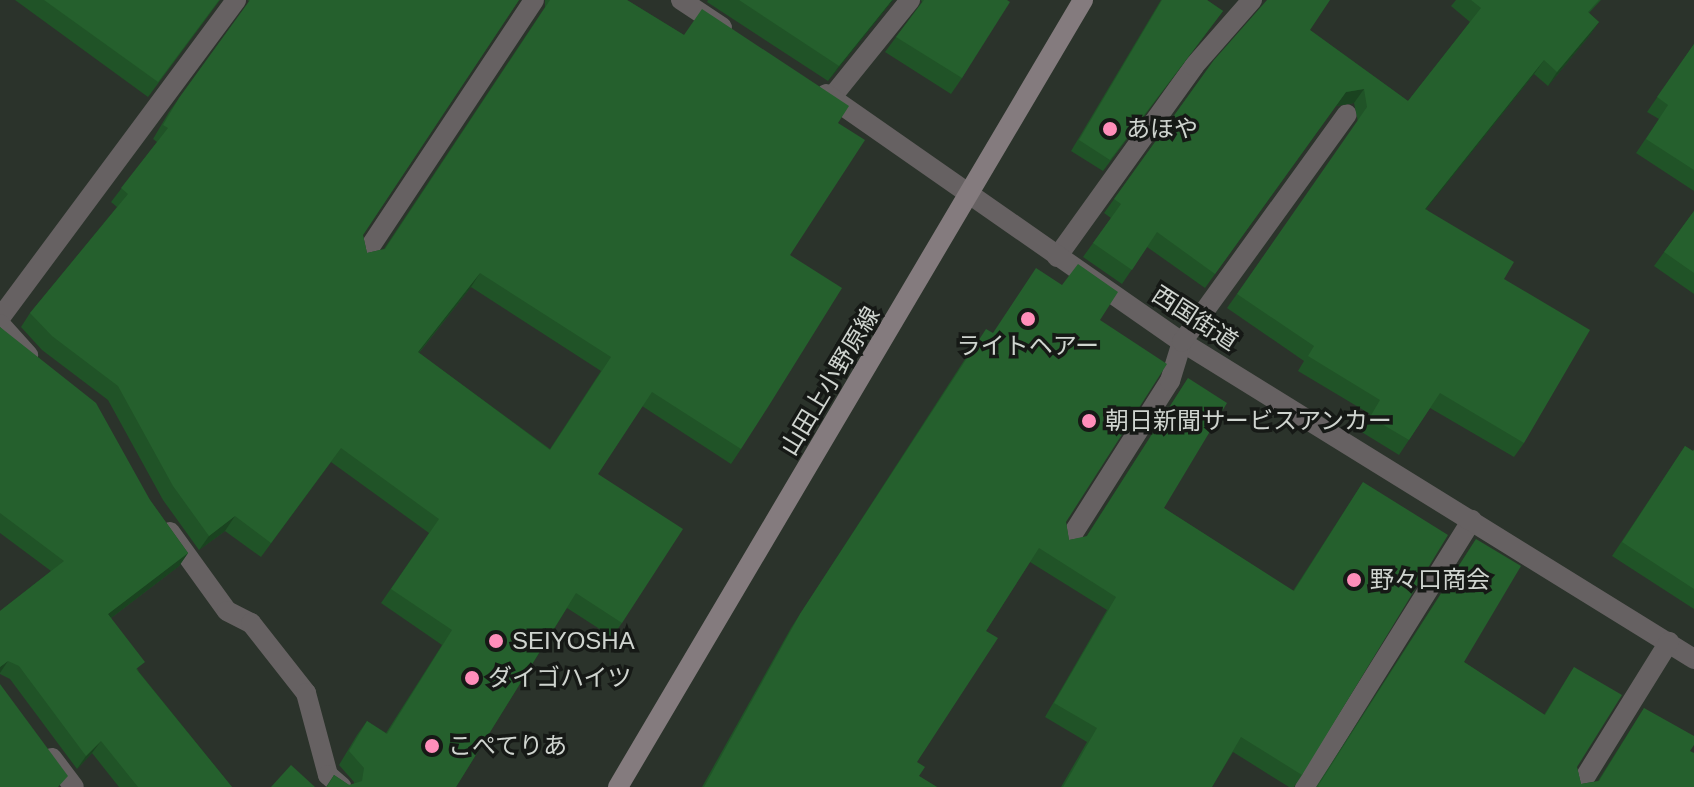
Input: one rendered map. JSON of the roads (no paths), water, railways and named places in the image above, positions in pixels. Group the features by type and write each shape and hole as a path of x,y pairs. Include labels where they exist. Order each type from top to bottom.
{"main road":[{"name":"山田上小野原線","path":"618,787 972,195 1083,0"}],"street":[{"path":"46,369 0,321 236,0"},
{"path":"364,256 534,0"},
{"path":"681,0 744,41"},
{"path":"831,98 910,0"},
{"path":"1057,257 1194,66 1252,0"},
{"name":"西国街道","path":"806,82 1182,342 1694,659"},
{"path":"1067,543 1170,381 1182,342 1347,114"},
{"path":"160,519 227,611 251,623 306,693 328,775 342,787"},
{"path":"1305,787 1472,520"},
{"path":"1579,787 1669,642"},
{"path":"37,737 74,787"}],"place":[{"name":"あほや","path":"1110,129"},
{"name":"ライトヘアー","path":"1028,319"},
{"name":"朝日新聞サービスアンカー","path":"1089,421"},
{"name":"野々口商会","path":"1354,580"},
{"name":"SEIYOSHA","path":"496,641"},
{"name":"ダイゴハイツ","path":"472,678"},
{"name":"こぺてりあ","path":"432,746"}]}
